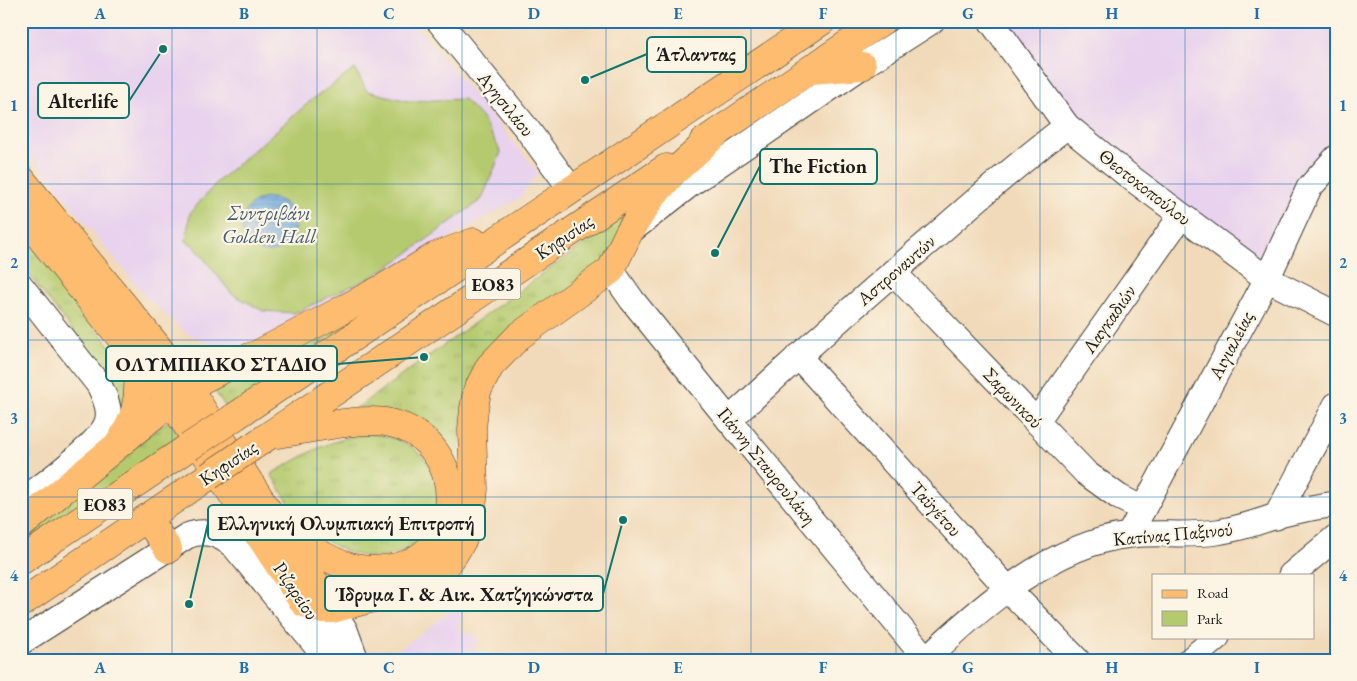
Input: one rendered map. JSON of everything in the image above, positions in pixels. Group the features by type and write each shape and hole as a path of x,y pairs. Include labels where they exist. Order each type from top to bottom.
{"main road":[{"name":"Κηφισίας","path":"21,603 147,518 234,454 882,21"},
{"name":"Κηφισίας","path":"21,561 815,24"},
{"path":"810,70 862,66"},
{"path":"304,603 320,609 332,610 412,588 431,579 444,568 463,539 472,509 474,488 472,429 478,391 483,378 500,354 519,336 611,270 629,232 660,186 718,132"},
{"path":"21,179 180,395 234,454 353,422 389,422 407,428 422,438 435,452 444,468 450,485 451,503 448,518 434,545 410,563 392,569 355,568 337,563 278,527"},
{"path":"21,214 147,352 179,359 190,364 216,366 239,361"},
{"path":"21,525 180,395 210,374 258,354 385,287 436,256 515,226"},
{"path":"116,447 132,420 137,405 147,352"},
{"name":"Ριζαρείου","path":"234,454 278,527 332,610"},
{"name":"Ριζαρείου","path":"234,454 304,603"},
{"path":"147,518 168,548"}],"street":[{"name":"Αγησιλάου","path":"439,21 527,129 571,189"},
{"path":"629,232 694,182 862,66 932,21"},
{"name":"Θεοτοκοπούλου","path":"991,21 1067,126 1130,177 1267,279 1336,314"},
{"name":"Αστροναυτών","path":"729,420 893,272 1028,156 1067,126"},
{"name":"Αιγιαλείας","path":"1129,535 1267,279 1309,188 1336,158"},
{"name":"Λαγκαδιών","path":"1036,422 1182,216"},
{"name":"Γιάννη Σταυρουλάκη","path":"611,270 632,300 925,659"},
{"name":"Σαρωνικού","path":"893,272 1086,473 1119,497 1143,509"},
{"path":"21,286 99,385 106,401 108,419 101,434 89,446 21,502"},
{"name":"Ταϋγέτου","path":"798,356 1008,589 1076,660"},
{"path":"1276,516 1336,405"},
{"name":"Κατίνας Παξινού","path":"925,659 945,640 1008,589 1048,562 1078,548 1129,535 1218,532 1261,523 1276,516 1309,508 1336,504"},
{"name":"Ριζαρείου","path":"21,642 187,536 197,532 212,533 225,538 234,546 328,660"},
{"path":"1292,574 1336,537"},
{"name":"Ριζαρείου","path":"304,603 329,639 355,660"},
{"name":"Ριζαρείου","path":"332,610 345,630 355,660"},
{"path":"1190,660 1216,638"}],"shaded area":[{"path":"21,21 412,21 538,172 520,198 393,270 263,339 228,351 186,333 146,297 21,144"},
{"path":"997,21 1336,21 1336,144 1307,185 1266,271 1134,173 1058,100"},
{"path":"468,598 458,630 480,638 473,649 509,660 406,660 399,650"}],"green space":[{"path":"355,69 367,91 408,101 464,99 482,118 501,152 482,199 404,256 375,275 295,313 263,311 231,293 194,246 186,241 190,213 218,181 314,98"},
{"path":"638,205 602,272 507,336 463,413 458,465 444,447 351,412"},
{"path":"21,230 123,363 128,379 120,415 120,400 114,383 21,265"},
{"path":"442,258 227,409 214,390 213,385"},
{"path":"168,421 183,439 21,547 21,535"},
{"path":"370,434 392,438 413,448 429,466 434,477 436,489 435,515 431,526 424,536 399,553 384,556 354,554 326,541 298,516 271,474 330,443"}],"water":[{"name":"Συντριβάνι Golden Hall","path":"269,198 279,200 288,206 294,215 296,225 294,235 288,244 279,250 269,252 259,250 250,244 244,235 242,225 244,215 250,206 259,200"}],"place":[{"name":"Alterlife","path":"163,49"},
{"name":"Άτλαντας","path":"585,80"},
{"name":"The Fiction","path":"715,253"},
{"name":"ΟΛΥΜΠΙΑΚΟ ΣΤΑΔΙΟ","path":"424,357"},
{"name":"Ίδρυμα Γ. & Αικ. Χατζηκώνστα","path":"623,520"},
{"name":"Ελληνική Ολυμπιακή Επιτροπή","path":"189,604"}]}
